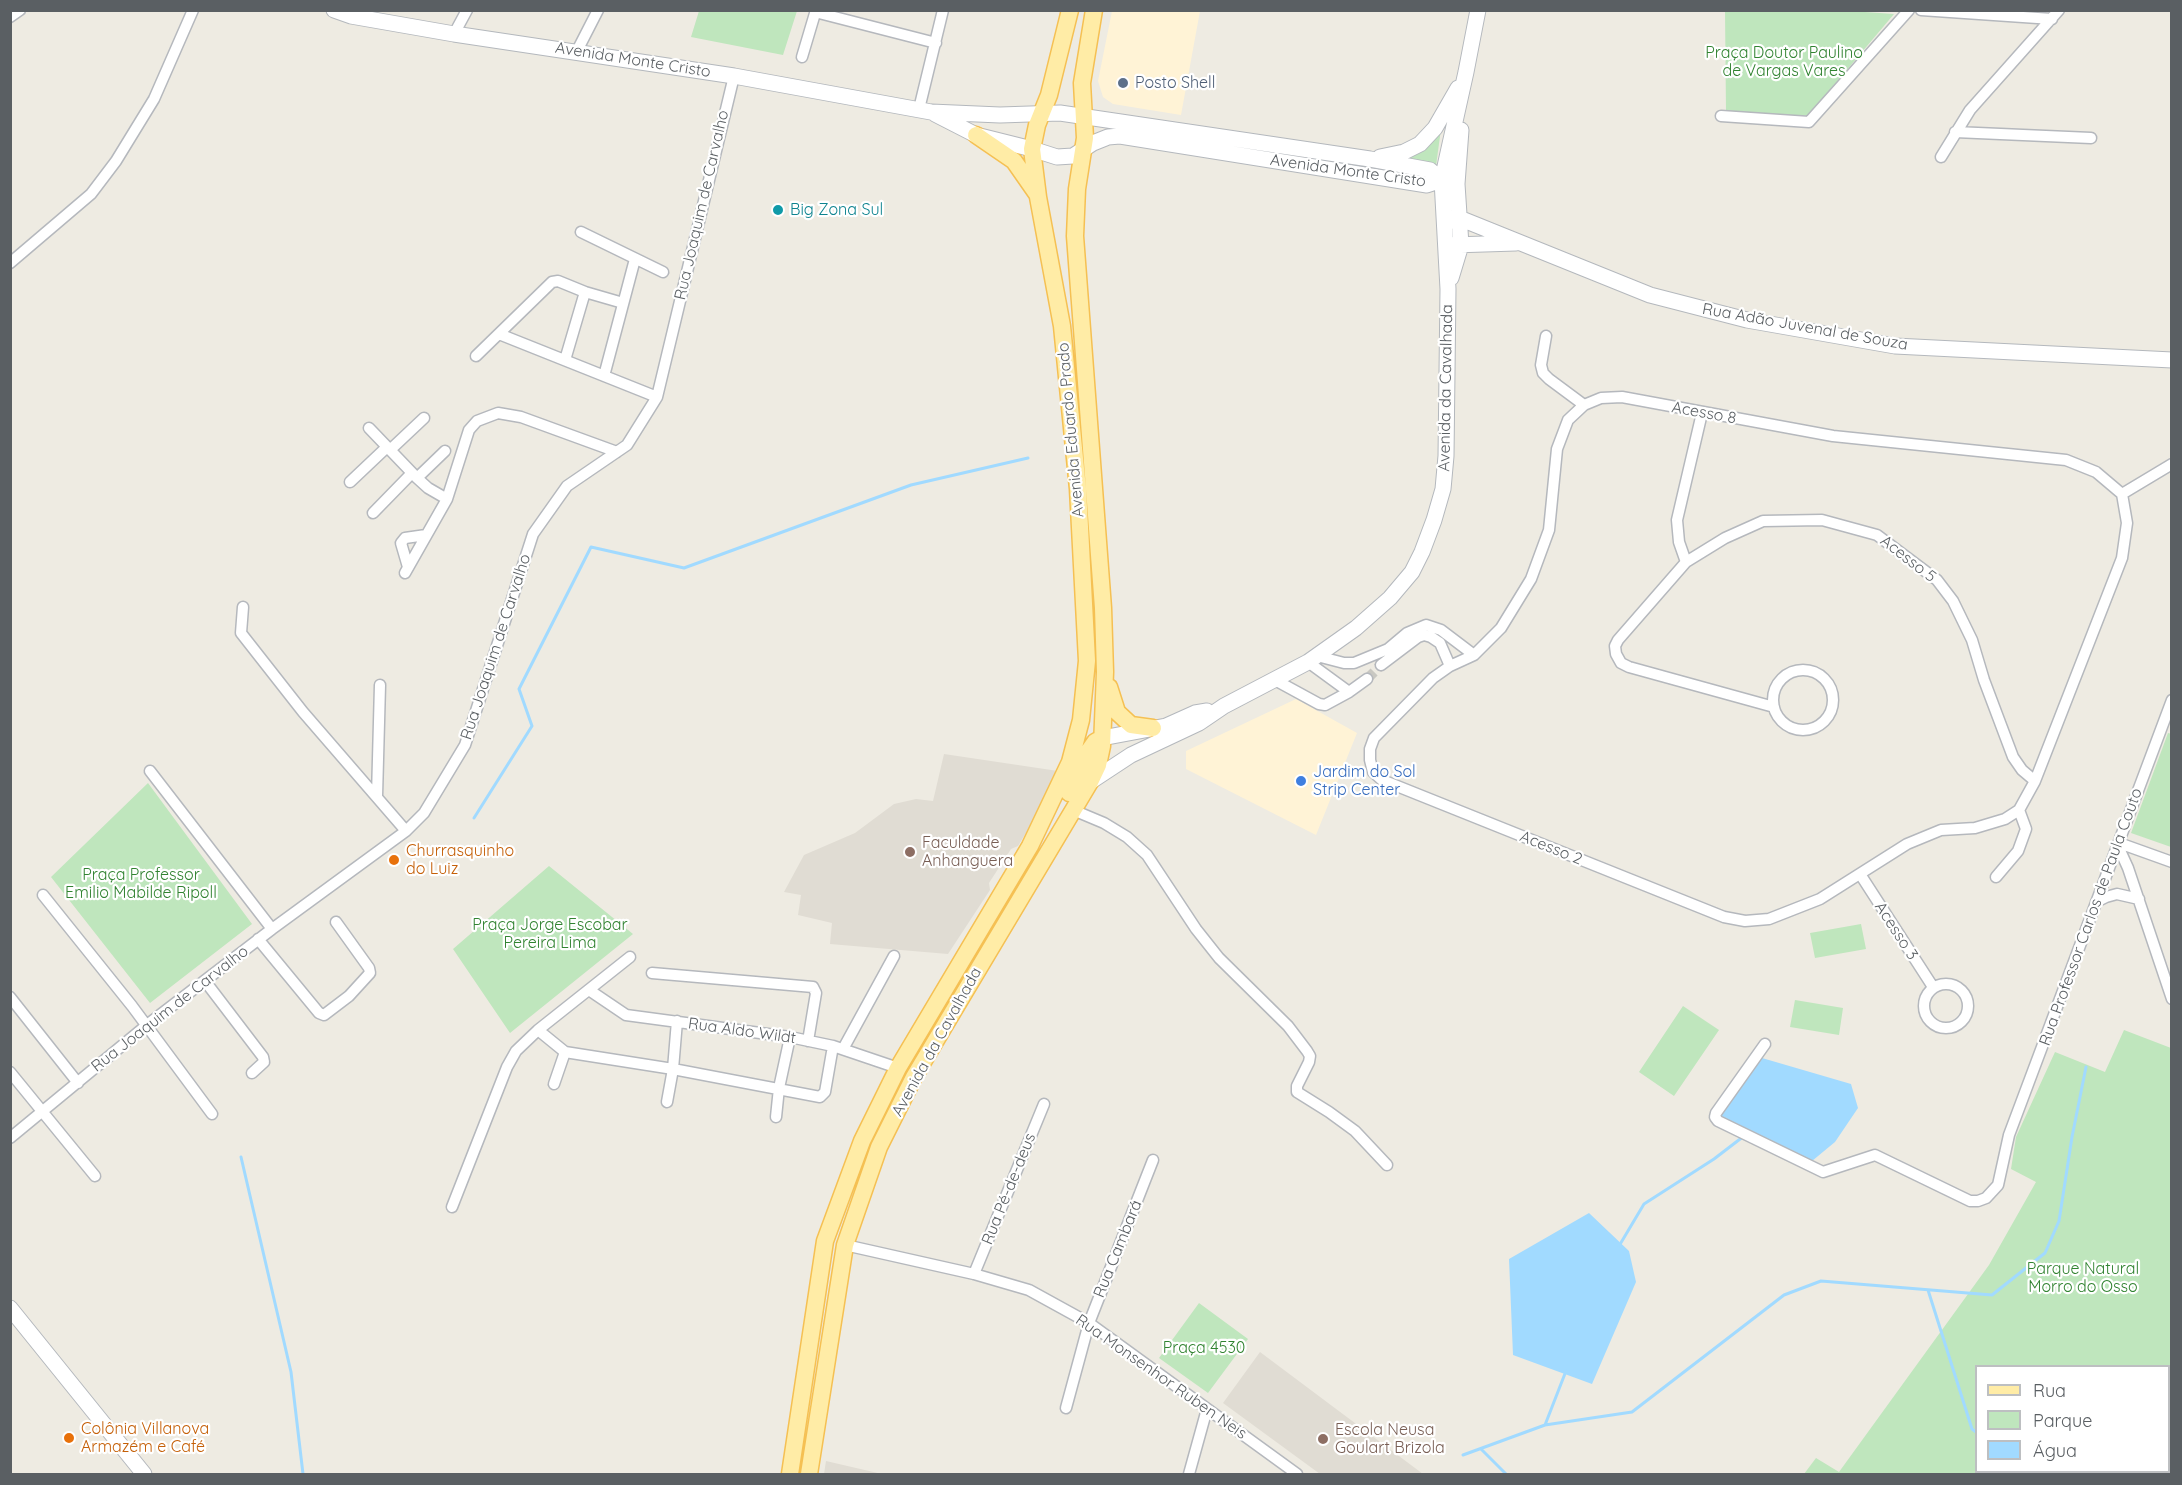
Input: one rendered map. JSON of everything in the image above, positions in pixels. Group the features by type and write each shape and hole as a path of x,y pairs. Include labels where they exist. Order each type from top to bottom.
{"main road":[{"name":"Avenida Monte Cristo","path":"334,10 454,34 734,76 925,111 1060,113 1106,119 1370,159 1430,170 1442,180"},
{"name":"Avenida Eduardo Prado","path":"1030,846 1062,781 1075,746 1081,720 1086,661 1078,489 1062,326 1038,197 1032,149 1049,94 1070,10"},
{"name":"Avenida Eduardo Prado","path":"1090,782 1098,765 1102,738 1105,672 1103,608 1075,236 1077,189 1085,138 1082,83 1094,10"},
{"name":"Avenida da Cavalhada","path":"1455,212 1442,180 1478,10"},
{"name":"Avenida da Cavalhada","path":"809,1474 845,1245 879,1147 914,1077 1090,782 1131,755 1199,723 1224,706 1312,659 1356,628 1390,598 1412,572 1422,552 1443,489 1446,456 1448,289 1454,244 1466,72"},
{"path":"1370,159 1404,152 1420,144 1435,128 1466,72"},
{"name":"Avenida Monte Cristo","path":"925,111 976,135 1057,157 1065,158 1083,151 1100,140 1120,136 1427,185 1442,180"},
{"path":"1462,123 1456,137 1451,164 1442,180 1452,191 1455,212 1500,225 1522,243"},
{"path":"976,135 1014,161 1038,197"},
{"name":"Rua Adão Juvenal de Souza","path":"1454,244 1522,243 1650,295 1759,322 1895,346 2172,360"},
{"path":"1105,672 1117,712 1131,725 1153,728"},
{"name":"Avenida da Cavalhada","path":"1102,738 1166,726 1195,713 1224,706"},
{"path":"1030,846 1069,792 1088,752 1095,742 1102,738"},
{"name":"Avenida da Cavalhada","path":"790,1474 825,1241 862,1141 898,1068 1030,846"},
{"path":"1001,928 995,925 993,920 1017,868"},
{"path":"951,1014 971,967 971,956 968,950"},
{"path":"10,1308 144,1474"}],"street":[{"path":"10,17 20,10"},
{"path":"10,263 91,194 116,160 154,99 193,10"},
{"path":"454,34 467,10"},
{"path":"577,51 598,10"},
{"path":"925,111 943,10"},
{"path":"1721,116 1809,122 1909,10"},
{"path":"1921,10 2055,15"},
{"path":"802,57 816,11 936,43"},
{"path":"1941,158 1970,110 2055,15"},
{"name":"Rua Joaquim de Carvalho","path":"12,1134 43,1112 147,1026 258,939 406,831 424,813 465,745 533,534 567,486 627,445 657,397 734,76"},
{"path":"1955,132 2091,138"},
{"path":"581,232 663,272"},
{"path":"10,251 32,244"},
{"path":"604,376 635,259"},
{"path":"476,356 552,282 558,281 623,303"},
{"path":"565,360 585,292"},
{"path":"499,334 657,397"},
{"path":"1382,665 1418,637 1424,635 1440,643 1450,666 1474,655 1501,628 1531,579 1549,530 1557,449 1568,420 1584,405 1543,373 1541,365 1546,336"},
{"name":"Acesso 8","path":"1584,405 1601,398 1622,397 1833,436 2066,460 2096,472 2122,494"},
{"path":"1686,562 1680,543 1677,520 1702,412"},
{"path":"426,535 405,538 401,543 406,570 447,499 470,430 477,421 498,413 521,417 617,452"},
{"path":"350,482 424,418"},
{"path":"369,428 428,488 447,499"},
{"path":"373,513 415,475 445,452"},
{"path":"1996,877 2018,851 2026,829 2019,810 2035,781 2122,558 2127,523 2122,494 2172,464"},
{"name":"Acesso 5","path":"1774,707 1629,667 1621,663 1615,646 1686,562 1725,538 1763,521 1822,520 1877,535 1937,580 1953,601 1972,640 1983,678 2013,757 2022,770 2035,781"},
{"path":"243,607 241,633 303,712 406,831"},
{"path":"1312,659 1354,663 1388,649 1407,633 1426,625 1441,630 1474,655"},
{"path":"1312,659 1349,692"},
{"name":"Acesso 2","path":"1450,666 1433,678 1374,738 1370,749 1370,760 1373,771 1382,780 1724,917 1745,921 1769,919 1820,899 1916,840 1941,830 1975,828 2005,819 2019,810"},
{"path":"1800,670 1820,675 1832,692 1833,703 1830,712 1825,720 1810,729 1800,730 1784,723 1774,707 1773,697 1782,678 1800,670"},
{"path":"1275,680 1319,704 1332,702 1367,679"},
{"path":"377,796 380,685"},
{"name":"Rua Professor Carlos de Paula Couto","path":"1765,1044 1716,1113 1715,1117 1718,1121 1822,1171 1875,1155 1970,1201 1986,1198 1998,1185 2009,1135 2172,700"},
{"path":"150,771 272,929"},
{"path":"1073,810 1127,837 1147,855 1196,929 1219,958 1288,1026 1307,1051 1310,1056 1309,1062 1296,1086 1297,1092 1355,1131 1387,1166"},
{"path":"2118,845 2172,862"},
{"path":"2118,845 2139,899 2172,999"},
{"name":"Acesso 3","path":"1860,874 1933,987"},
{"path":"2096,902 2117,894 2139,899"},
{"path":"43,895 147,1026 212,1114"},
{"path":"258,939 319,1013 324,1015 349,996 370,973 369,968 336,922"},
{"path":"538,1030 565,1052 822,1096 838,1047 894,956"},
{"path":"452,1207 507,1067 516,1051 538,1030 630,957"},
{"path":"652,973 813,987 816,993 808,1041"},
{"path":"205,981 263,1057 264,1062 252,1073"},
{"path":"1947,983 1962,990 1966,996 1967,1011 1959,1024 1952,1027 1938,1027 1927,1018 1923,1005 1928,992 1933,987 1947,983"},
{"name":"Rua Aldo Wildt","path":"589,990 625,1015 790,1037 838,1047 898,1068"},
{"path":"10,998 78,1083"},
{"path":"667,1102 673,1069 677,1021"},
{"path":"777,1117 779,1088 790,1037"},
{"path":"554,1084 565,1052"},
{"path":"10,1072 95,1176"},
{"name":"Rua Pé-de-deus","path":"974,1274 1044,1104"},
{"name":"Rua Cambará","path":"1066,1408 1089,1323 1153,1160"},
{"name":"Rua Monsenhor Ruben Neis","path":"845,1245 974,1274 1029,1290 1089,1323 1297,1474"},
{"path":"1189,1474 1207,1409"}],"shaded area":[{"path":"1112,11 1200,11 1181,115 1113,104 1103,97 1098,81"},
{"path":"1296,699 1357,733 1316,835 1186,769 1186,751"},
{"name":"Faculdade Anhanguera","path":"944,754 1058,771 1043,805 1018,846 1011,849 989,883 990,890 948,954 830,944 832,923 798,915 801,895 784,892 804,855 855,833 894,804 916,799 933,801"},
{"name":"Escola Neusa Goulart Brizola","path":"1260,1352 1423,1474 1320,1474 1223,1403"},
{"path":"826,1461 882,1474 824,1474"}],"green space":[{"path":"699,10 797,11 783,55 691,37"},
{"name":"Praça Doutor Paulino de Vargas Vares","path":"1836,10 1894,14 1808,116 1726,112 1725,11"},
{"path":"1441,129 1436,166 1402,161 1417,154 1432,142"},
{"path":"2168,733 2172,734 2171,847 2131,833"},
{"name":"Praça Professor Emilio Mabilde Ripoll","path":"148,783 252,924 150,1003 51,877"},
{"name":"Praça Jorge Escobar Pereira Lima","path":"549,866 633,934 510,1033 453,949"},
{"path":"1861,924 1866,949 1815,958 1810,933"},
{"path":"1795,1000 1843,1008 1839,1035 1790,1027"},
{"path":"1683,1006 1719,1030 1674,1096 1639,1072"},
{"name":"Parque Natural Morro do Osso","path":"2124,1030 2171,1048 2171,1474 1804,1474 1816,1458 1839,1472 1989,1265 2036,1182 2011,1169 2016,1137 2055,1052 2105,1072"},
{"name":"Praça 4530","path":"1199,1303 1248,1339 1208,1393 1159,1358"}],"water":[{"path":"1762,1058 1851,1084 1858,1108 1835,1142 1812,1161 1718,1117"},
{"path":"1589,1213 1629,1251 1636,1282 1592,1384 1513,1355 1509,1259"}],"waterway":[{"path":"474,818 532,726 519,689 591,547 684,568 911,485 1028,458"},
{"path":"1463,1455 1545,1425 1632,1412 1784,1295 1821,1281 1992,1295 2045,1253 2059,1221 2086,1067"},
{"path":"1619,1246 1644,1204 1714,1159 1744,1136"},
{"path":"241,1157 291,1372 303,1474"},
{"path":"1928,1290 1972,1429 1975,1431"},
{"path":"1545,1425 1566,1371"},
{"path":"1481,1449 1506,1474"}],"tunnel":[{"path":"1367,679 1381,665"}],"place":[{"name":"Posto Shell","path":"1123,83"},
{"name":"Big Zona Sul","path":"778,210"},
{"name":"Jardim do Sol Strip Center","path":"1301,781"},
{"name":"Faculdade Anhanguera","path":"910,852"},
{"name":"Churrasquinho do Luiz","path":"394,860"},
{"name":"Colônia Villanova Armazém e Café","path":"69,1438"},
{"name":"Escola Neusa Goulart Brizola","path":"1323,1439"}]}
